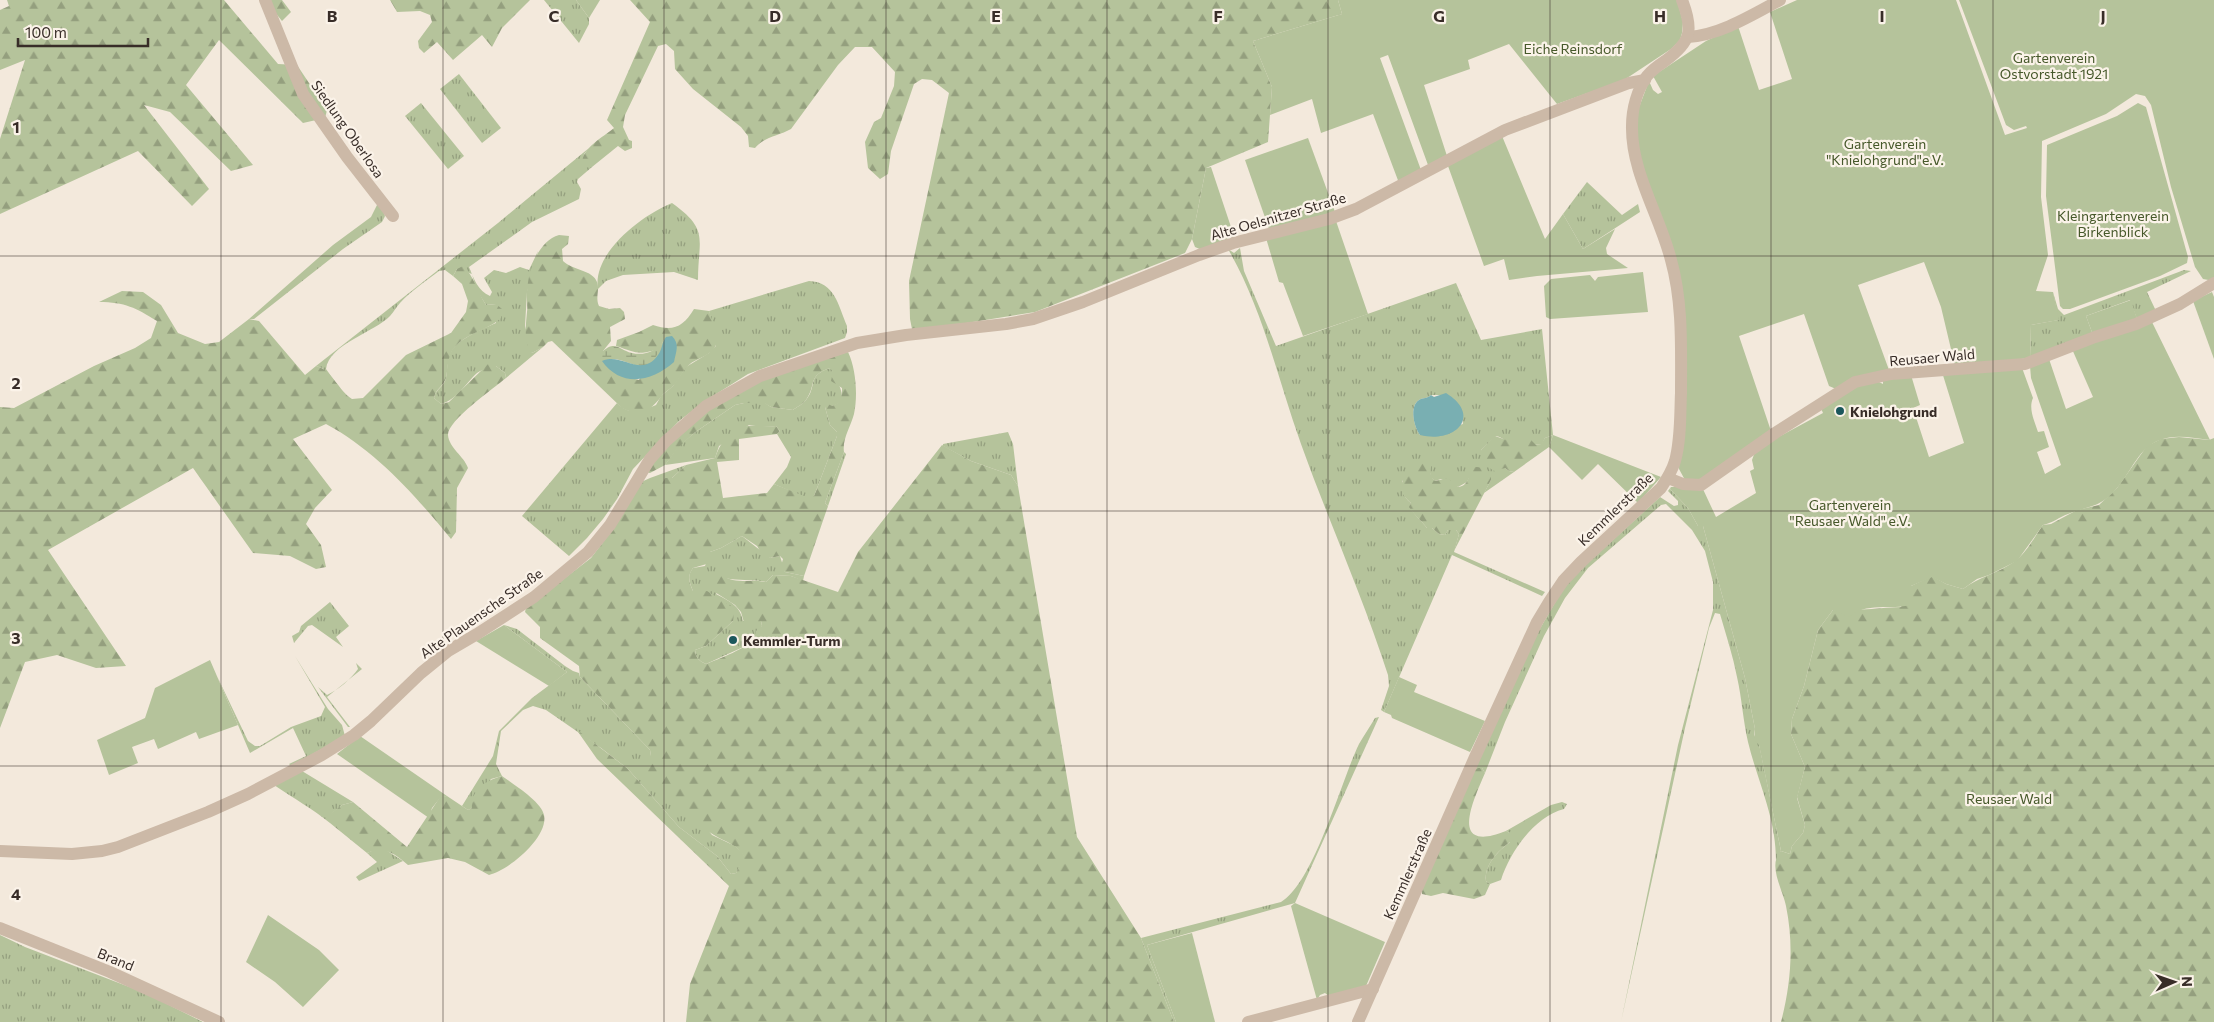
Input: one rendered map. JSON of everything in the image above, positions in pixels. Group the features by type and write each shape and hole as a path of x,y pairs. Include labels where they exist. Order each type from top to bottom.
{"street":[{"name":"Siedlung Oberlosa","path":"265,0 302,94 347,158 393,216"},
{"path":"1682,0 1689,23 1688,37 1704,36 1748,17 1780,0"},
{"name":"Kemmlerstraße","path":"1358,1022 1537,622 1563,581 1581,562 1653,497 1668,478 1675,461 1680,423 1680,311 1671,259 1638,166 1633,144 1633,114 1639,90 1645,80 1658,66 1681,50 1688,37"},
{"name":"Alte Oelsnitzer Straße","path":"934,333 1033,319 1117,290 1199,255 1233,243 1330,219 1356,209 1505,130 1629,83 1645,80"},
{"name":"Reusaer Wald","path":"1668,478 1683,484 1701,486 1775,432 1855,382 1891,374 2025,364 2145,320 2180,304 2214,283"},
{"name":"Alte Plauensche Straße","path":"0,851 72,854 102,851 118,847 208,812 248,794 322,755 371,721 421,673 448,651 534,597 588,552 614,518 650,459 683,424 706,406 760,376 814,356 877,339 934,333"},
{"name":"Brand","path":"0,928 110,972 219,1022"},
{"path":"1248,1022 1372,989"}],"green space":[{"path":"7,0 224,0 278,64 297,65 327,110 325,118 303,123 219,40 186,85 253,165 231,171 170,112 144,105 209,189 192,206 138,151 0,214 0,139 25,60 0,70 0,10 9,6"},
{"path":"265,0 282,0 291,12 282,21"},
{"path":"390,0 530,0 502,28 492,47 482,35 453,60 437,42 424,53 419,48 418,41 432,22 430,15 420,11 397,12"},
{"path":"544,0 576,0 589,18 589,24 579,43"},
{"path":"576,0 600,0 589,18"},
{"path":"630,0 1338,0 1342,14 1253,41 1272,87 1268,142 1206,168 1192,239 1185,253 1035,312 948,326 912,329 909,281 949,93 932,80 922,79 914,84 891,151 888,174 880,179 868,168 865,142 874,122 881,118 894,86 895,72 872,47 855,47 838,65 791,129 768,139 755,148 749,147 748,136 741,127 693,89 675,69 674,51 666,44 658,46 625,115 623,127 629,140 632,141 632,148 625,151 618,146 592,167 583,167 582,161 587,150 614,128 607,120 650,22"},
{"name":"Eiche Reinsdorf","path":"1338,0 1677,0 1683,22 1680,40 1671,49 1624,80 1557,104 1509,44 1468,60 1470,69 1424,85 1447,156 1428,165 1388,55 1380,58 1421,170 1399,183 1373,114 1321,133 1312,99 1270,115 1272,87 1253,41 1342,14"},
{"name":"Gartenverein \"Knielohgrund\"e.V.","path":"1797,0 1956,0 2005,135 2027,128 2026,126 2014,130 2006,125 1959,0 2214,0 2214,281 2203,279 2195,267 2171,187 2151,105 2145,96 2136,94 2106,114 2042,141 2041,197 2048,255 2036,291 2053,292 2059,320 2031,325 2030,358 1955,366 1941,307 1924,262 1858,285 1889,370 1836,389 1829,386 1804,314 1739,336 1771,431 1702,480 1685,480 1679,469 1683,300 1636,145 1638,110 1649,81 1653,90 1658,94 1662,92 1653,76 1706,41 1738,26 1759,90 1792,79 1770,12"},
{"path":"459,74 501,128 482,143 440,89"},
{"path":"421,103 464,156 448,169 405,116"},
{"name":"Kleingartenverein Birkenblick","path":"2138,103 2146,107 2188,257 2187,263 2160,276 2070,309 2063,309 2060,306 2046,196 2047,145 2117,116"},
{"path":"1502,136 1545,239 1563,214 1583,249 1615,229 1606,248 1607,254 1628,268 1509,280 1504,259 1484,266 1448,166"},
{"path":"1308,138 1335,212 1269,229 1245,160"},
{"path":"589,148 584,154 583,167 592,167 578,179 577,182 581,189 579,199 532,222 469,267 472,274 457,269 453,276 445,270 439,271 409,294 383,322 335,352 329,360 326,369 344,394 322,368 316,366 498,223"},
{"path":"1211,167 1235,239 1202,250 1195,247 1192,239 1206,168"},
{"path":"1587,182 1622,215 1638,204 1640,212 1583,249 1563,214"},
{"path":"379,201 385,216 382,222 343,249 254,319 249,319 333,245 371,217"},
{"path":"672,203 684,212 697,228 700,245 698,280 674,272 623,275 606,281 598,289 598,275 611,249 647,216"},
{"path":"1336,221 1368,314 1303,336 1283,283 1279,282 1266,238"},
{"path":"559,235 569,236 568,244 562,249 563,261 587,272 595,278 598,285 597,300 599,306 609,309 620,308 624,312 625,319 610,327 611,341 603,351 617,374 639,380 666,337 658,349 641,353 616,346 617,340 653,325 666,328 677,326 686,320 694,309 709,311 717,337 714,349 689,365 677,382 644,412 628,411 622,408 552,341 532,353 529,349 526,339 526,328 529,275 535,258 545,243"},
{"path":"1240,248 1244,271 1276,346 1456,283 1481,340 1542,329 1553,435 1545,438 1542,444 1531,445 1511,443 1496,436 1481,450 1509,471 1514,472 1484,493 1491,480 1470,476 1467,482 1458,487 1441,479 1435,481 1431,477 1429,468 1402,481 1402,487 1406,498 1411,503 1410,507 1427,528 1432,528 1439,534 1445,535 1448,530 1456,530 1459,534 1454,552 1545,592 1542,596 1452,555 1384,712 1381,710 1389,686 1388,675 1368,617 1301,444 1251,296 1228,249 1234,253","holes":["1431,395 1441,395 1461,410 1463,424 1420,435 1413,412 1416,403"]},
{"path":"538,251 527,292 525,326 532,353 543,347 506,378 505,373 496,366 479,372 457,395 441,404 434,398 436,392 444,384 448,360 452,350 466,338 496,323 496,304 486,305 476,289 472,275 479,288 490,296 492,292 484,278 494,270 506,273 520,267 529,270"},
{"path":"463,266 470,274 486,305 496,304 502,309 501,318 456,345 449,358 446,378 434,398 441,404 449,402 488,364 496,366 505,373 506,378 463,413 450,429 449,440 468,468 457,488 456,532 451,539 424,507 378,460 326,424 293,439 332,490 315,508 306,524 321,545 326,567 316,569 290,556 253,553 193,468 48,550 126,666 96,668 57,655 25,662 0,728 0,407 14,408 94,366 135,348 151,338 157,321 130,307 116,303 99,302 122,291 143,292 161,305 178,333 205,344 219,342 249,319 259,321 305,375 316,366 326,371 352,399 363,398 406,355 451,333 466,312 468,301 462,284 453,276 457,269"},
{"path":"2184,270 2191,271 2147,292 2156,311 2200,289 2199,285 2203,288 2140,319 2137,319 2130,300 2086,316 2093,335 2030,358 2031,325 2058,320 2053,292 2058,309 2064,315"},
{"path":"1643,272 1648,312 1550,319 1546,317 1544,286 1551,279 1590,275 1595,281 1598,277"},
{"path":"809,281 818,282 825,286 834,296 847,326 845,338 748,374 705,401 679,421 633,469 617,499 603,519 569,556 522,516 617,403 626,410 631,411 656,405 661,396 673,386 686,367 709,353 716,346 716,338 709,311"},
{"path":"2212,292 2214,297 2214,359 2193,301"},
{"path":"2131,300 2137,319 2093,335 2086,316"},
{"name":"Gartenverein \"Reusaer Wald\" e.V.","path":"2151,320 2210,440 2172,437 2153,443 2146,448 2122,482 2105,500 2043,525 2017,561 1977,579 1963,589 1932,577 1911,586 1911,605 1870,608 1855,612 1849,617 1833,610 1818,630 1804,686 1792,719 1791,734 1805,767 1797,798 1805,825 1803,833 1792,846 1790,854 1781,851 1759,745 1754,740 1755,729 1745,678 1703,526 1698,526 1688,508 1670,489 1671,487 1702,487 1716,517 1756,493 1750,471 1754,469 1752,460 1756,449 1823,413 1820,406 1844,389 1879,382 1883,384 1883,381 1911,375 1920,405 1913,408 1929,457 1964,443 1942,372 2021,365 2033,398 2031,407 2038,432 2044,431 2049,447 2037,452 2045,474 2061,465 2031,378 2030,366 2049,359 2066,409 2093,397 2072,349"},
{"path":"663,341 657,355 650,363 643,366 620,360 602,361 603,351 611,346 641,354 654,350"},
{"path":"848,352 856,382 854,414 845,437 844,452 825,503 828,506 804,576 785,572 781,566 783,559 780,556 770,558 763,556 757,546 742,536 710,552 712,557 710,563 693,568 691,571 689,579 693,591 707,591 732,607 734,614 733,621 706,646 695,650 697,657 706,664 732,653 752,642 756,638 756,631 762,626 761,621 752,626 745,626 741,612 735,605 710,589 714,583 713,577 720,574 736,581 766,582 773,575 791,576 838,592 858,552 942,445 971,461 1011,475 1018,486 1077,837 1141,938 1174,1022 686,1022 690,984 729,886 597,759 576,729 628,769 679,827 717,856 731,874 736,873 744,857 739,849 695,822 645,774 645,763 651,756 650,750 580,677 579,666 540,638 540,627 525,612 526,608 591,558 613,529 639,483 650,478 672,478 686,465 715,458 727,437 742,427 776,426 780,431 777,434 739,439 739,460 717,462 723,498 767,493 774,484 804,496 814,496 837,436 837,432 830,425 825,407 828,404 835,405 839,401 842,388 831,381 833,372 830,368 815,377 806,400 793,410 771,407 764,403 735,405 694,433 678,448 665,465 650,473 644,472 687,424 758,380"},
{"path":"830,368 842,393 842,398 834,405 825,407 830,425 837,432 837,436 814,496 804,497 774,484 787,467 791,457 777,434 780,431 776,426 762,427 749,425 719,446 715,458 665,465 677,448 694,433 735,405 765,403 771,407 793,410 806,400 818,374"},
{"path":"1008,432 1013,444 1018,486 1011,475 971,461 943,446 943,444"},
{"path":"1553,435 1549,447 1514,472 1505,468 1494,471 1484,462 1482,457 1481,450 1495,436 1515,443 1524,437 1536,445 1541,444 1545,438"},
{"path":"1553,435 1661,477 1638,503 1598,464 1582,480 1549,447"},
{"name":"Reusaer Wald","path":"2179,437 2209,440 2214,438 2214,1022 1781,1022 1789,979 1791,950 1786,906 1777,878 1775,863 1781,851 1790,854 1792,846 1803,833 1805,825 1797,797 1805,767 1791,734 1792,719 1804,686 1818,630 1833,610 1901,607 1911,586 1932,576 1946,584 1963,589 1975,581 2008,566 2030,545 2043,525 2051,524 2077,510 2099,505 2117,488 2147,446 2161,439"},
{"path":"844,452 846,454 828,506 825,503"},
{"path":"1423,456 1432,461 1431,474 1435,481 1448,478 1458,487 1466,483 1469,470 1474,467 1480,467 1491,473 1491,480 1454,551 1459,534 1456,530 1448,530 1445,535 1439,534 1432,528 1427,528 1413,513 1409,507 1411,503 1402,491 1402,484 1407,472"},
{"path":"686,465 672,478 650,478"},
{"path":"1671,487 1670,489 1688,508 1698,526 1703,526 1745,678 1755,729 1754,735 1759,744 1781,851 1776,861 1770,815 1748,742 1734,661 1720,614 1715,613 1709,628 1685,728 1621,1022 1678,745 1713,610 1713,582 1705,551 1692,530 1666,504 1661,505 1588,568 1565,598 1544,636 1505,722 1485,773 1482,768 1472,773 1531,644 1567,582 1660,497 1674,506 1678,505 1678,501 1668,491"},
{"path":"742,536 770,558 780,556 785,572 804,576 803,581 791,576 773,575 766,582 725,578 716,594 737,607 743,621 761,621 762,626 752,643 706,664 698,659 695,650 706,646 733,621 712,595 707,592 693,591 689,576 693,568 705,566 710,552"},
{"path":"330,602 349,626 336,637 343,647 312,625 308,626 294,643 292,636 299,632 301,626"},
{"path":"504,625 517,629 565,666 579,673 580,677 650,750 651,756 712,835 735,846 742,852 745,858 736,873 731,874 717,856 679,827 628,769 546,710 533,706 523,710 501,731 496,764 502,776 491,779 472,808 468,810 462,806 493,756 499,731 532,698 567,672"},
{"path":"504,625 567,672 549,686 476,641"},
{"path":"295,656 328,709 342,725 345,736 291,766 289,764 306,756 293,728 250,753 217,676 248,741 255,746 260,746 291,727 321,716 325,707"},
{"path":"210,660 238,725 199,739 196,732 158,749 154,739 132,747 138,763 109,775 97,740 145,718 155,688"},
{"path":"356,663 362,669 349,680 358,669"},
{"path":"1399,677 1417,685 1414,692 1485,721 1470,752 1392,718 1391,715 1384,712"},
{"path":"318,687 327,695 335,690 327,697 350,727 348,727"},
{"path":"1379,717 1295,903 1147,945 1176,1022 1174,1022 1141,938 1281,902 1293,891 1305,874 1326,830 1359,744 1375,718"},
{"path":"360,736 447,796 440,798 432,808 429,818 337,754"},
{"path":"1478,768 1482,768 1485,773 1471,810 1469,821 1471,830 1477,836 1488,836 1506,831 1510,833 1510,842 1497,854 1487,869 1486,881 1490,884 1485,895 1474,899 1443,893 1431,896 1422,894 1422,887 1472,773"},
{"path":"302,771 353,802 342,805 331,814 330,823 274,785"},
{"path":"502,776 538,805 544,815 544,824 534,843 526,852 506,867 489,875 465,862 448,858 408,865 389,852 379,850 367,853 330,823 330,814 342,805 353,802 407,847 440,797 447,796 468,810 472,808 472,802 477,791 485,783"},
{"path":"1562,802 1567,804 1564,809 1553,813 1533,828 1517,847 1501,880 1490,884 1486,881 1487,869 1490,864 1497,854 1510,842 1510,833 1506,831 1551,805"},
{"path":"374,850 386,850 403,861 359,881 356,877 377,862 367,853"},
{"path":"1295,903 1385,942 1366,986 1330,997 1325,993 1320,995 1317,1000 1291,906"},
{"path":"268,915 319,950 339,970 303,1007 275,982 246,962"},
{"path":"1192,933 1215,1022 1176,1022 1147,945"},
{"path":"0,935 25,947 145,993 203,1022 0,1022"}],"water":[{"path":"672,336 677,345 674,362 647,378 627,378 618,375 610,370 602,361 609,359 645,365 652,362 658,355 666,337"},
{"path":"1446,393 1457,402 1462,411 1463,419 1460,426 1453,432 1444,435 1433,437 1420,435 1413,412 1416,403 1431,395 1434,397"}],"place":[{"name":"Knielohgrund","path":"1840,411"},
{"name":"Kemmler-Turm","path":"733,640"}],"park label":[{"name":"Gartenverein Ostvorstadt 1921","path":"2054,66"}]}
